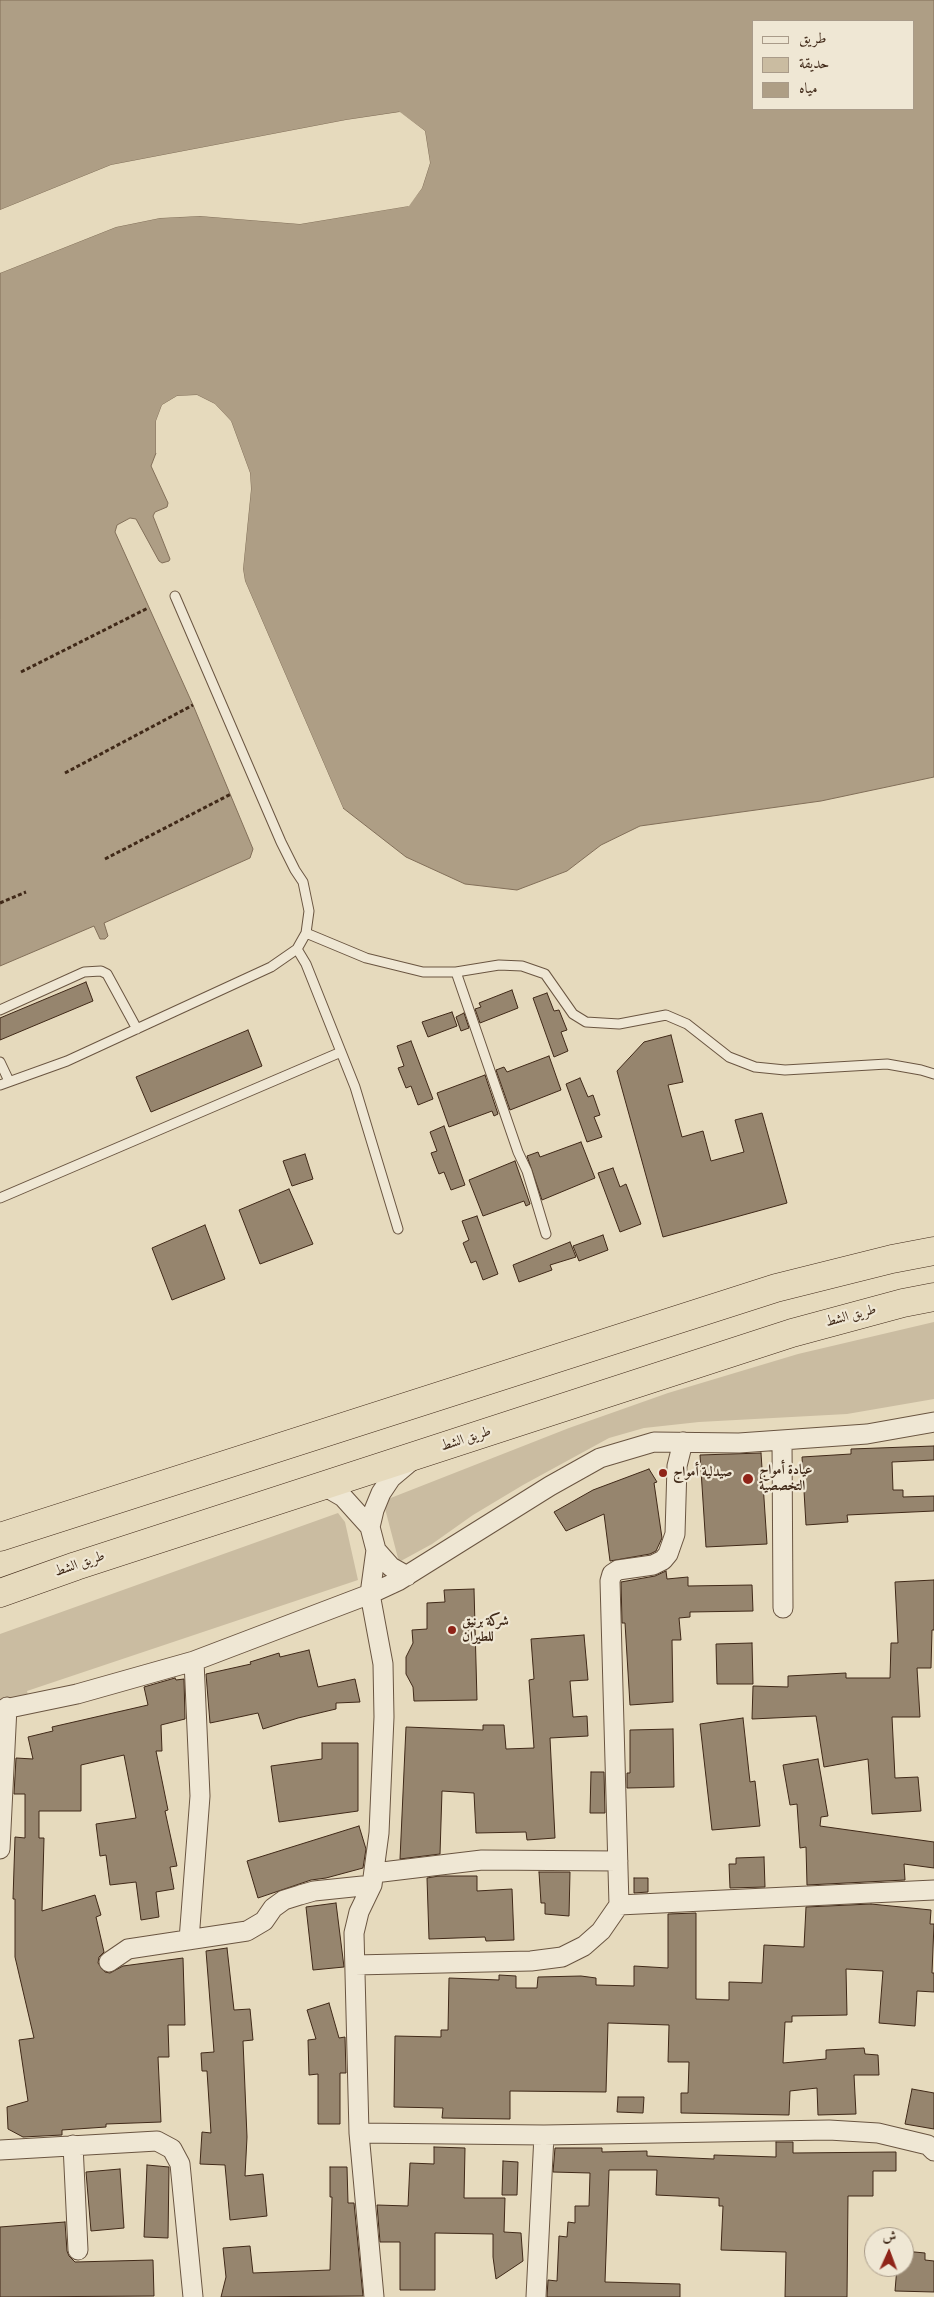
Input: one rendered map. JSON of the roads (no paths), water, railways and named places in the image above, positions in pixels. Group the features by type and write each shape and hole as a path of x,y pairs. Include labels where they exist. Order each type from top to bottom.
{"highway":[{"path":"0,1537 776,1288 892,1259 934,1251"},
{"name":"طريق الشط","path":"0,1593 792,1333 903,1303 934,1297"}],"street":[{"path":"0,1849 3,1709 77,1694 194,1661 370,1594 407,1576 550,1486 600,1458 654,1442 739,1442 866,1434 934,1422"},
{"path":"782,1440 783,1608"},
{"path":"355,1965 530,1961 562,1957 584,1946 601,1931 619,1905 610,1581 612,1574 618,1570 653,1566 663,1560 668,1554 676,1534 677,1466 682,1442"},
{"path":"370,1527 381,1493 397,1472 419,1456"},
{"path":"324,1486 343,1497 370,1527 376,1550 370,1594 383,1664 384,1717 379,1833 373,1879 359,1912 356,1926 355,1965 359,2134 374,2297"},
{"path":"376,1550 391,1567 407,1576"},
{"path":"189,1940 200,1796 194,1661"},
{"path":"109,1962 128,1949 248,1932 264,1921 273,1908 284,1900 314,1891 373,1879 482,1860 618,1861"},
{"path":"619,1905 934,1890"},
{"path":"359,2134 544,2135 829,2130 878,2133 928,2144 934,2151"},
{"path":"536,2297 544,2135"},
{"path":"0,2150 157,2141 172,2149 180,2164 193,2297"},
{"path":"73,2145 78,2250"}],"lane":[{"path":"0,1062 4,1083 66,1061 271,968 297,949 306,934 309,910 303,882 294,870 281,842 175,596"},
{"path":"306,934 366,958 423,972 456,972 499,964 522,966 545,974 573,1014 586,1022 619,1024 666,1015 687,1024 729,1057 755,1067 785,1070 887,1064 934,1074"},
{"path":"297,949 306,964 354,1087 398,1229"},
{"path":"0,1010 84,972 101,971 107,974 137,1029"},
{"path":"456,972 514,1143 527,1172 546,1234"},
{"path":"0,1198 341,1052"}],"water":[{"path":"0,0 934,0 934,777 821,801 640,826 601,845 567,871 517,890 465,884 406,857 343,808 245,581 243,569 251,489 250,473 231,421 215,404 197,395 177,396 162,405 156,421 156,453 151,466 168,503 167,507 155,512 153,516 170,559 169,561 162,563 159,561 136,519 130,518 117,525 115,532 193,705 253,849 250,858 104,923 108,936 105,939 100,939 94,926 0,966 0,273 116,227 160,218 200,216 300,224 408,206 422,188 430,163 425,131 399,112 346,120 111,165 0,210"}],"place":[{"name":"صيدلية أمواج","path":"663,1473"},
{"name":"عيادة أمواج التخصصية","path":"748,1479"},
{"name":"شركة برنيق للطيران","path":"452,1630"}]}
